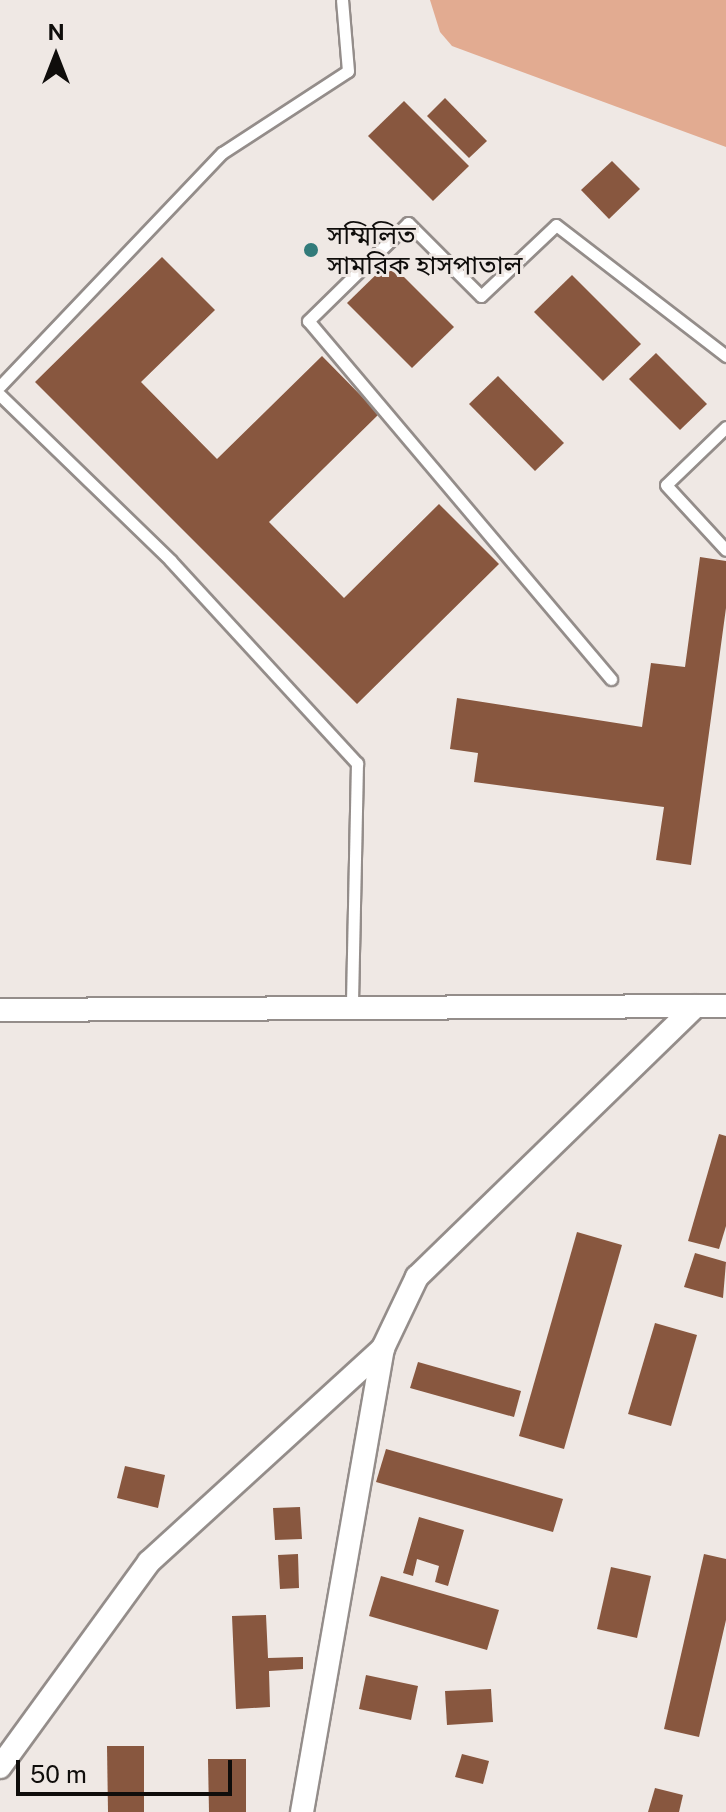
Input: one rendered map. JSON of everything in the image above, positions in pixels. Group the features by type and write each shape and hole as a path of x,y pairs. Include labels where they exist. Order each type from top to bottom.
{"street":[{"path":"0,1010 726,1006"},
{"path":"302,1812 383,1348 417,1277 695,1007"},
{"path":"0,1767 149,1562 383,1348"}],"lane":[{"path":"0,386 222,153 348,71 342,0"},
{"path":"611,679 308,321 408,223 481,296 556,225 726,356"},
{"path":"0,395 171,561 357,763 352,1008"},
{"path":"726,427 666,485 726,550"}],"shaded area":[{"path":"430,0 726,0 726,147 452,46 440,32"}],"building":[{"path":"445,98 487,141 469,158 427,116"},
{"path":"404,101 469,166 433,201 368,136"},
{"path":"612,161 640,189 609,219 581,190"},
{"path":"162,257 215,310 141,382 217,459 322,356 379,414 269,522 344,598 439,504 499,564 357,704 35,382"},
{"path":"389,262 454,327 412,368 347,303"},
{"path":"572,275 641,344 603,381 534,312"},
{"path":"656,353 707,404 680,430 629,379"},
{"path":"498,376 564,443 535,471 469,404"},
{"path":"700,557 726,561 726,608 691,865 656,860 664,807 474,782 478,753 450,749 457,698 642,727 651,663 685,667"},
{"path":"719,1134 726,1136 726,1226 719,1249 688,1241"},
{"path":"577,1232 622,1245 564,1449 519,1436"},
{"path":"695,1253 726,1262 723,1298 684,1287"},
{"path":"655,1323 697,1335 671,1426 628,1414"},
{"path":"418,1362 521,1391 514,1417 410,1388"},
{"path":"386,1449 563,1499 553,1532 376,1482"},
{"path":"125,1466 165,1475 158,1508 117,1498"},
{"path":"300,1507 302,1539 275,1540 273,1508"},
{"path":"419,1517 464,1530 448,1586 435,1582 439,1566 417,1559 413,1576 403,1573"},
{"path":"298,1554 299,1588 280,1589 278,1555"},
{"path":"704,1554 726,1559 726,1620 699,1737 664,1729"},
{"path":"611,1567 651,1576 637,1638 597,1629"},
{"path":"381,1576 499,1610 487,1650 369,1616"},
{"path":"266,1615 268,1658 303,1657 303,1669 269,1671 270,1707 236,1709 232,1616"},
{"path":"366,1675 418,1686 411,1720 359,1709"},
{"path":"491,1689 493,1722 447,1725 445,1691"},
{"path":"107,1746 144,1746 144,1812 108,1812"},
{"path":"462,1754 489,1761 483,1784 455,1777"},
{"path":"208,1759 246,1759 246,1812 209,1812"},
{"path":"655,1788 683,1795 679,1812 648,1812"}],"place":[{"name":"সম্মিলিত সামরিক হাসপাতাল","path":"311,250"}]}
